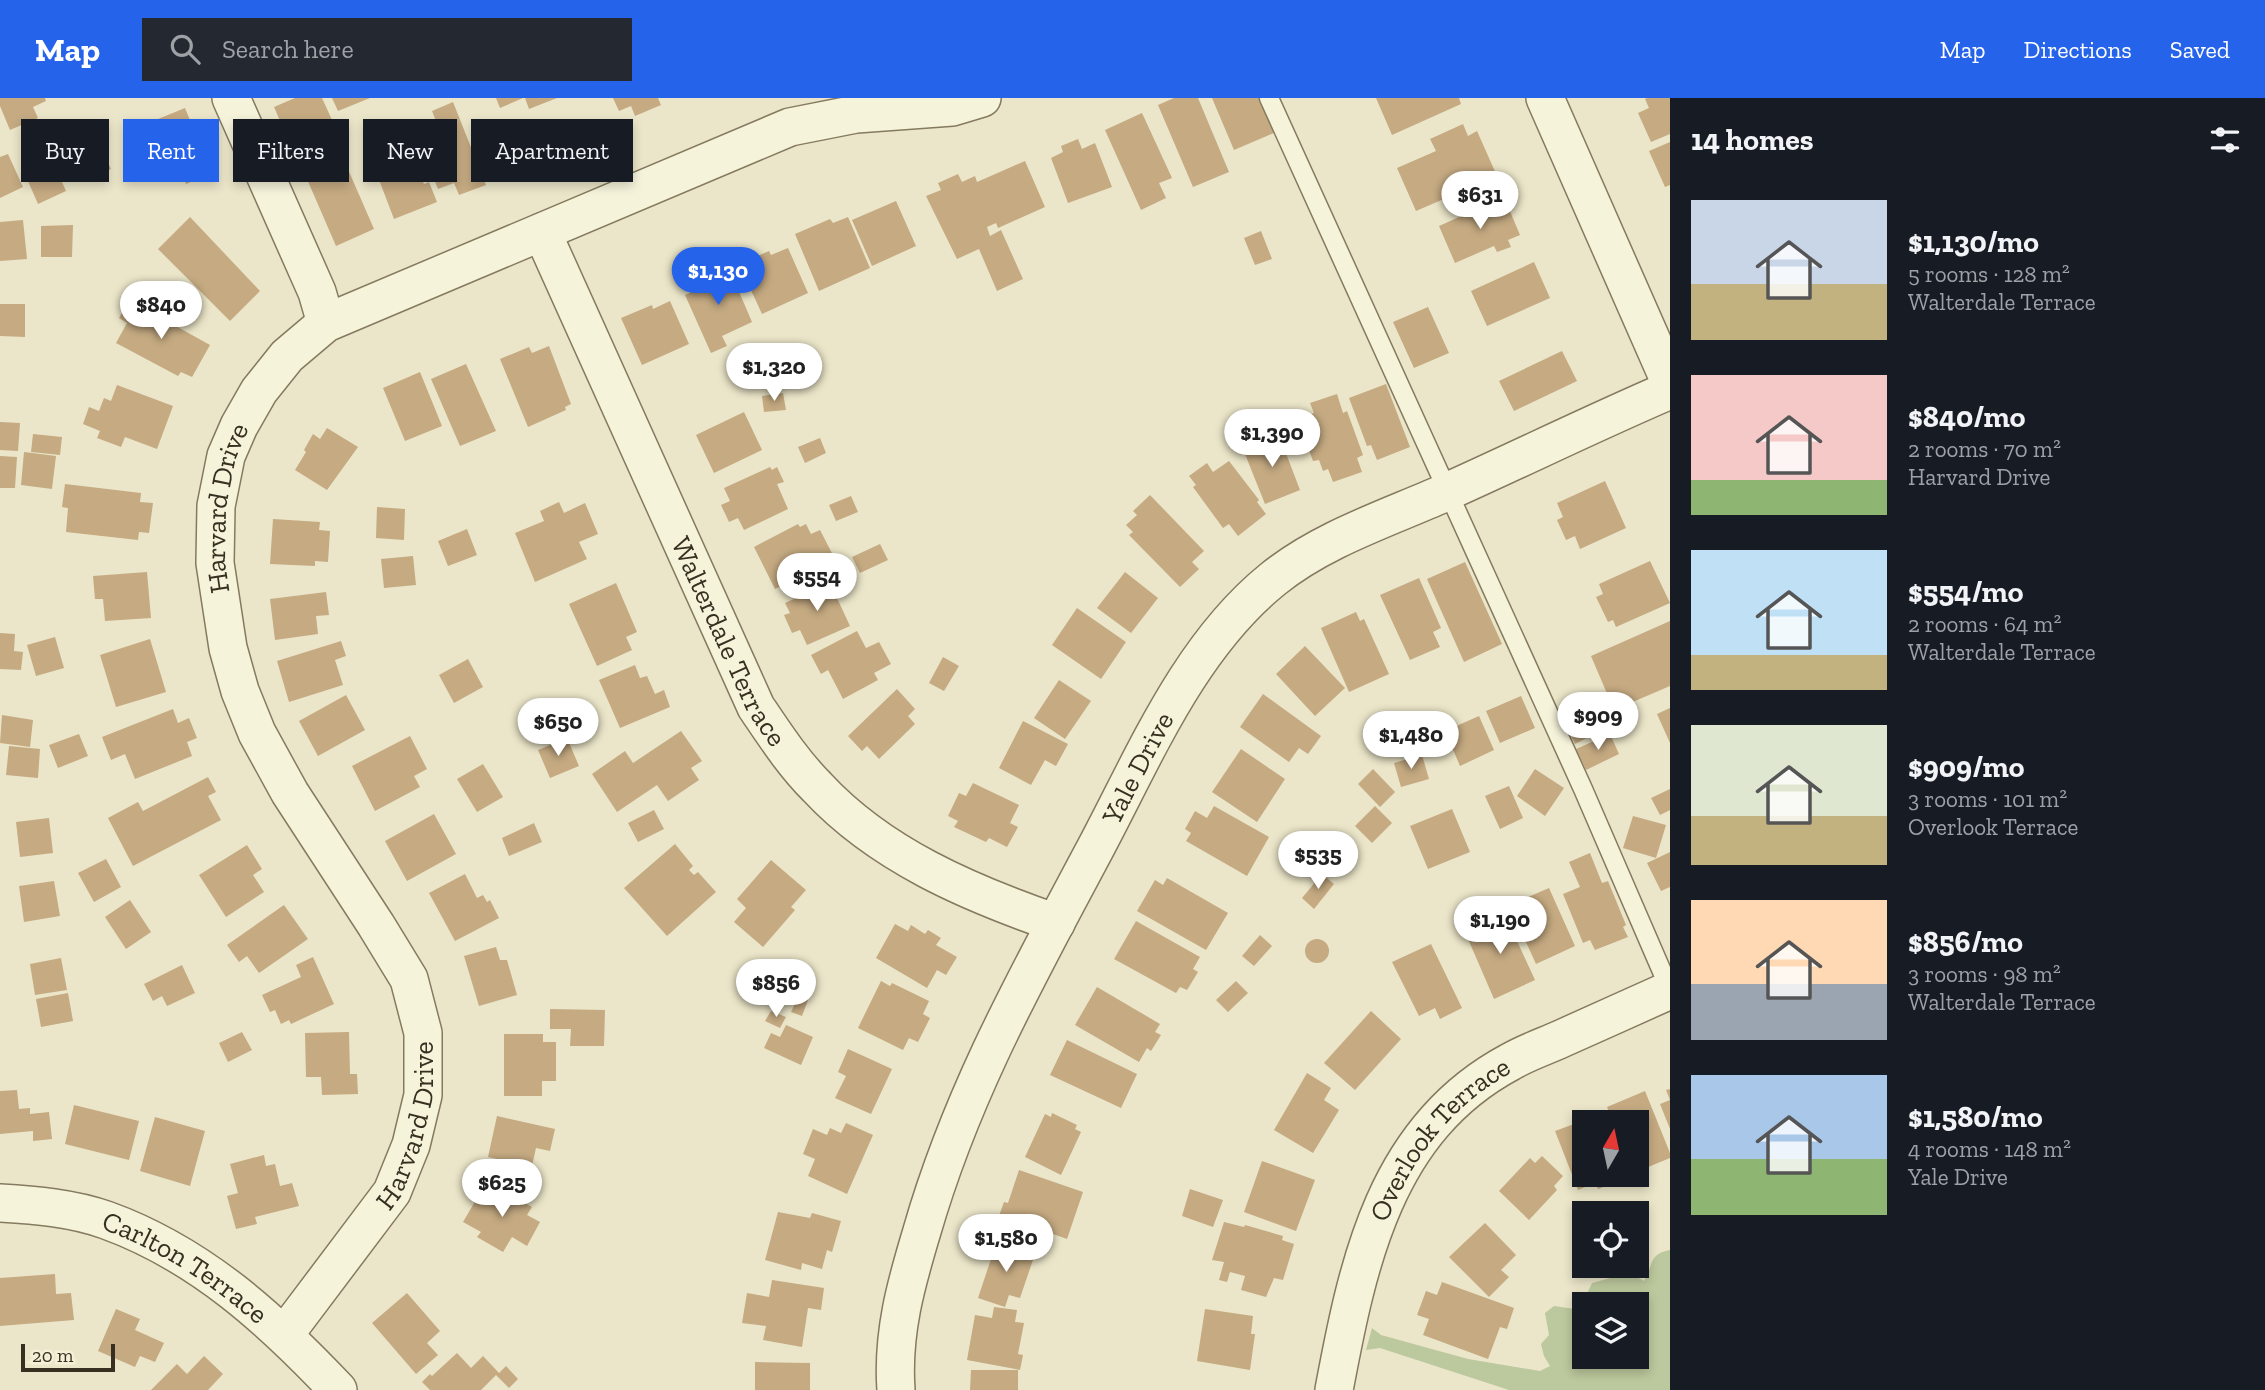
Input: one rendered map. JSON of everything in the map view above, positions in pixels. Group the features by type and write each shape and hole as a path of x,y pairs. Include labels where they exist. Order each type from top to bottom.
{"street":[{"path":"231,98 317,292 326,323"},
{"name":"Harvard Drive","path":"285,1334 393,1192 411,1145 423,1095 424,1033 409,979 290,793 257,733 240,691 228,648 215,563 216,506 226,456 239,426 259,391 287,356 326,323 790,127 856,114 952,107 982,98"},
{"path":"1545,98 1670,382"},
{"name":"Walterdale Terrace","path":"542,232 750,694 787,753 817,788 849,818 884,844 979,894 1056,923"},
{"name":"Yale Drive","path":"896,1390 894,1373 905,1285 936,1180 967,1101 1002,1024 1173,702 1219,632 1245,603 1306,554 1670,390"},
{"name":"Overlook Terrace","path":"1334,1390 1352,1303 1376,1220 1406,1157 1429,1126 1456,1100 1510,1062 1670,990"},
{"name":"Carlton Terrace","path":"0,1203 46,1206 105,1220 164,1245 203,1268 285,1334 338,1390"}],"lane":[{"path":"1269,98 1583,789 1670,990"}],"green space":[{"path":"1670,1250 1670,1390 1509,1390 1380,1348 1366,1350 1372,1328 1381,1335 1468,1359 1540,1371 1550,1366 1541,1344 1549,1335 1545,1313 1554,1306 1572,1309 1572,1369 1649,1369 1649,1292 1588,1292 1592,1283 1610,1278 1639,1278 1644,1281 1649,1278 1652,1261 1658,1254"}],"building":[{"path":"0,98 45,98 46,101 33,107 38,118 21,119 21,125 10,130 0,106"},
{"path":"295,98 322,98 332,119 279,119 274,107"},
{"path":"332,98 370,98 338,111"},
{"path":"496,98 523,98 500,108"},
{"path":"525,98 557,98 529,109"},
{"path":"613,98 658,98 661,105 635,116 631,106 619,111"},
{"path":"1174,98 1198,98 1229,172 1193,187 1158,105"},
{"path":"1212,98 1259,98 1274,133 1234,150"},
{"path":"1376,98 1459,98 1461,104 1392,135"},
{"path":"1670,98 1670,134 1651,142 1638,113 1649,108 1645,99"},
{"path":"453,102 471,147 471,182 485,182 486,185 459,195 454,183 438,189 435,182 457,182 457,119 435,119 432,111"},
{"path":"185,108 190,119 158,119"},
{"path":"1142,113 1172,178 1159,183 1166,198 1141,210 1105,130"},
{"path":"1463,124 1468,136 1477,131 1497,176 1416,211 1397,168 1436,151 1430,139"},
{"path":"1078,139 1082,149 1095,143 1112,187 1068,203 1051,158 1063,152 1061,146"},
{"path":"1670,142 1670,185 1665,187 1649,151"},
{"path":"8,154 23,187 0,198 0,157"},
{"path":"1025,161 1045,207 998,228 996,223 987,227 990,236 1001,230 1023,279 997,291 979,249 957,259 926,196 941,190 938,183 958,174 962,182 975,176 977,182"},
{"path":"349,172 374,229 336,246 308,182 349,182"},
{"path":"28,182 62,182 66,191 38,204"},
{"path":"380,182 429,182 437,202 394,219"},
{"path":"1504,197 1520,235 1508,240 1511,247 1497,252 1494,246 1455,263 1439,226"},
{"path":"896,201 916,246 872,266 852,220"},
{"path":"190,217 260,291 230,321 158,249"},
{"path":"848,217 870,268 819,291 795,234 830,219 833,223"},
{"path":"23,220 27,259 0,261 0,222"},
{"path":"73,225 72,257 41,257 41,226"},
{"path":"1261,231 1272,259 1255,265 1244,238"},
{"path":"788,248 808,293 762,314 739,264 769,251 771,255"},
{"path":"1534,262 1550,298 1487,326 1471,291"},
{"path":"718,265 722,276 731,273 752,322 722,336 727,346 711,353 685,295 703,287 697,274"},
{"path":"129,300 210,345 192,377 181,372 178,376 116,343 127,323 119,318"},
{"path":"670,301 689,344 642,365 621,318 652,305 653,309"},
{"path":"0,304 25,304 25,337 0,336"},
{"path":"1428,307 1449,353 1414,368 1393,322"},
{"path":"549,346 571,404 565,407 566,410 528,427 500,359 529,347 532,353"},
{"path":"1562,351 1577,381 1514,411 1499,381"},
{"path":"466,364 496,431 460,446 431,379"},
{"path":"420,372 442,426 405,441 383,388"},
{"path":"1386,384 1410,447 1377,460 1371,445 1367,446 1349,398"},
{"path":"117,385 173,406 157,449 125,437 121,447 97,438 100,431 83,424 89,407 99,411 104,398 111,401"},
{"path":"783,393 786,410 764,412 762,396"},
{"path":"1337,394 1343,413 1347,411 1363,455 1357,458 1362,472 1333,482 1328,469 1323,471 1319,460 1313,461 1299,422 1300,418 1314,413 1310,403"},
{"path":"744,412 762,450 714,473 696,435"},
{"path":"0,422 20,423 18,451 0,450"},
{"path":"327,428 358,447 327,490 295,470 313,434 320,439"},
{"path":"33,434 62,437 60,455 31,452"},
{"path":"1279,435 1300,490 1265,504 1243,449"},
{"path":"820,438 826,453 805,463 798,447"},
{"path":"24,452 56,456 52,489 21,485"},
{"path":"0,456 17,457 15,488 0,488"},
{"path":"1229,461 1259,500 1257,502 1266,514 1238,536 1229,524 1223,528 1193,487 1196,485 1189,476 1207,463 1213,472"},
{"path":"770,467 772,470 777,467 784,482 777,484 788,509 744,530 738,518 729,522 721,505 730,501 724,488"},
{"path":"1605,481 1626,528 1580,549 1575,536 1566,540 1557,520 1563,517 1557,503"},
{"path":"65,484 141,493 140,502 153,503 149,533 139,532 138,540 66,532 68,508 62,507"},
{"path":"1150,495 1204,551 1192,562 1199,569 1180,587 1129,535 1133,532 1126,525 1137,515 1133,511"},
{"path":"851,496 858,512 836,521 829,505"},
{"path":"559,502 564,513 585,503 598,534 579,542 587,559 535,582 515,533 544,521 540,511"},
{"path":"377,507 405,509 404,540 376,538"},
{"path":"273,519 320,522 319,530 330,531 328,562 315,561 315,566 270,564"},
{"path":"798,524 800,527 806,524 811,534 820,530 835,559 775,589 754,547"},
{"path":"467,529 477,555 448,566 438,541"},
{"path":"880,544 888,560 860,573 852,557"},
{"path":"413,556 416,585 384,588 381,559"},
{"path":"1650,561 1670,603 1616,627 1613,620 1608,622 1596,597 1603,594 1599,584"},
{"path":"1465,562 1502,644 1464,662 1427,579"},
{"path":"147,572 151,618 105,621 103,599 95,599 93,576"},
{"path":"1125,572 1158,598 1131,633 1097,608"},
{"path":"1419,578 1441,628 1433,632 1440,647 1410,660 1380,595"},
{"path":"836,580 844,596 837,598 850,626 807,645 800,630 792,633 784,615 790,613 785,603"},
{"path":"616,583 637,632 626,637 632,650 597,666 569,604"},
{"path":"326,592 329,615 316,616 318,634 275,640 270,599"},
{"path":"1077,608 1126,642 1101,679 1052,645"},
{"path":"1356,612 1360,621 1364,619 1389,674 1349,692 1321,628"},
{"path":"1670,621 1670,686 1614,710 1591,656"},
{"path":"857,631 866,648 879,642 891,664 874,673 878,680 843,699 828,670 821,674 811,655"},
{"path":"0,633 15,634 14,651 23,652 21,670 0,669"},
{"path":"55,637 64,668 36,676 27,645"},
{"path":"150,639 166,692 116,707 100,655"},
{"path":"341,641 346,656 335,660 343,685 289,702 277,661"},
{"path":"1305,646 1345,688 1315,716 1276,674"},
{"path":"943,657 959,666 944,691 929,683"},
{"path":"468,659 483,687 454,703 439,675"},
{"path":"635,665 640,678 647,676 655,694 664,690 670,707 620,728 599,680"},
{"path":"1059,680 1091,701 1065,739 1034,718"},
{"path":"897,689 915,709 908,716 915,724 879,759 867,746 862,751 848,736"},
{"path":"1263,694 1321,736 1308,754 1299,748 1289,762 1240,727"},
{"path":"346,695 365,730 318,756 299,721"},
{"path":"1521,696 1535,728 1500,743 1486,711"},
{"path":"1588,699 1603,730 1575,744 1560,713"},
{"path":"1670,708 1670,743 1657,714"},
{"path":"173,709 178,723 189,718 197,738 187,742 192,756 135,779 125,754 111,760 102,737"},
{"path":"2,715 33,720 30,747 0,743"},
{"path":"1479,716 1494,750 1460,766 1445,731"},
{"path":"1023,721 1068,744 1056,766 1045,760 1031,785 999,768"},
{"path":"681,731 702,761 691,768 699,780 668,801 657,785 617,812 592,774 625,751 633,763"},
{"path":"79,734 88,756 58,768 49,745"},
{"path":"1610,734 1619,754 1586,770 1576,749"},
{"path":"410,736 427,769 414,776 420,787 375,811 352,766"},
{"path":"567,738 579,766 550,778 538,750"},
{"path":"9,746 40,749 38,778 6,775"},
{"path":"1241,749 1285,779 1257,822 1212,792"},
{"path":"1422,755 1429,779 1401,787 1394,763"},
{"path":"483,764 503,797 477,812 457,779"},
{"path":"1373,769 1395,792 1380,807 1358,784"},
{"path":"1535,769 1564,788 1545,816 1517,796"},
{"path":"208,777 216,792 208,796 221,820 133,866 108,818 138,802 143,811"},
{"path":"973,783 1019,805 1010,823 1018,827 1007,847 989,838 986,842 954,827 958,821 948,816 959,793 966,796"},
{"path":"1509,786 1523,818 1500,829 1485,796"},
{"path":"1670,789 1670,810 1660,815 1651,798"},
{"path":"1214,806 1269,837 1247,876 1186,841 1191,833 1185,829 1195,811 1207,818"},
{"path":"1375,806 1392,823 1372,843 1355,826"},
{"path":"1452,809 1470,852 1428,869 1410,826"},
{"path":"654,810 664,829 638,842 628,823"},
{"path":"434,814 456,854 407,881 385,841"},
{"path":"1633,816 1666,825 1656,858 1623,848"},
{"path":"49,818 53,853 20,857 16,822"},
{"path":"534,823 542,842 509,856 502,838"},
{"path":"675,844 693,866 689,870 694,875 698,872 716,892 667,936 624,888"},
{"path":"247,845 262,869 253,875 264,892 226,917 199,875"},
{"path":"1670,852 1670,887 1661,891 1647,863"},
{"path":"1590,853 1602,883 1608,881 1626,925 1623,927 1628,937 1595,950 1590,940 1583,943 1563,894 1580,887 1569,862"},
{"path":"106,859 121,887 94,902 78,873"},
{"path":"771,860 806,890 791,907 795,910 763,947 734,922 746,908 737,899"},
{"path":"465,874 477,898 483,895 487,902 490,900 499,918 455,941 429,893"},
{"path":"1322,874 1334,884 1314,909 1302,898"},
{"path":"1167,878 1228,913 1206,950 1137,911 1155,880 1163,885"},
{"path":"54,881 60,916 24,922 19,886"},
{"path":"1549,888 1575,946 1536,964 1509,905"},
{"path":"130,900 151,932 126,949 105,917"},
{"path":"284,905 308,939 259,973 247,956 239,962 227,945"},
{"path":"1503,911 1535,980 1494,999 1468,939 1477,935 1473,924"},
{"path":"1136,921 1200,957 1193,969 1198,972 1187,990 1180,987 1176,993 1114,959"},
{"path":"895,924 908,931 911,925 925,934 928,930 941,938 936,945 957,957 946,975 937,970 927,988 876,958"},
{"path":"1260,935 1272,946 1254,966 1242,956"},
{"path":"1317,939 1326,942 1329,951 1326,960 1317,963 1308,960 1305,951 1308,942"},
{"path":"1431,944 1462,1008 1440,1019 1435,1008 1419,1016 1392,962"},
{"path":"496,947 500,960 507,960 517,995 479,1006 464,956"},
{"path":"313,957 334,1004 291,1024 289,1020 281,1024 275,1010 270,1012 262,995 301,977 296,965"},
{"path":"61,958 67,990 35,995 30,964"},
{"path":"182,965 195,993 167,1006 162,996 153,1001 144,984"},
{"path":"754,967 766,979 748,997 737,985"},
{"path":"881,981 890,986 892,983 929,1001 923,1014 930,1018 918,1042 909,1038 903,1050 858,1028"},
{"path":"1236,981 1248,993 1228,1012 1216,1000"},
{"path":"1097,987 1160,1024 1155,1032 1161,1035 1151,1051 1147,1048 1139,1062 1075,1025"},
{"path":"68,993 73,1021 41,1027 36,999"},
{"path":"799,995 808,1000 802,1016 791,1012"},
{"path":"550,1009 605,1010 604,1046 570,1046 571,1029 550,1029"},
{"path":"771,1011 786,1017 780,1028 765,1021"},
{"path":"1371,1011 1401,1039 1355,1090 1324,1063"},
{"path":"786,1025 813,1037 801,1065 764,1048 771,1033 780,1037"},
{"path":"242,1032 252,1050 228,1062 219,1043"},
{"path":"349,1032 350,1074 357,1074 358,1094 322,1095 321,1077 306,1077 305,1033"},
{"path":"504,1034 543,1034 543,1042 556,1042 556,1081 542,1081 542,1096 504,1096"},
{"path":"1067,1040 1137,1074 1121,1108 1050,1075"},
{"path":"848,1049 892,1069 871,1114 835,1098 846,1076 838,1072"},
{"path":"1307,1073 1331,1088 1324,1100 1339,1110 1313,1153 1274,1130"},
{"path":"17,1090 19,1109 30,1108 30,1114 49,1112 52,1139 33,1141 33,1131 0,1134 0,1091"},
{"path":"1645,1091 1670,1158 1649,1167 1649,1110 1608,1110 1607,1107"},
{"path":"1670,1100 1670,1129 1660,1104"},
{"path":"74,1105 139,1121 129,1160 65,1144"},
{"path":"1052,1113 1077,1125 1075,1129 1081,1132 1061,1175 1025,1157 1045,1114 1051,1117"},
{"path":"497,1116 555,1129 550,1151 536,1148 532,1166 524,1165 521,1175 495,1170 497,1159 488,1157"},
{"path":"155,1117 205,1131 190,1186 140,1171"},
{"path":"846,1123 873,1135 847,1194 808,1176 815,1159 803,1154 813,1129 827,1135 830,1128 841,1133"},
{"path":"1572,1125 1572,1175 1555,1131"},
{"path":"264,1155 266,1166 275,1164 280,1186 292,1183 299,1206 255,1217 257,1224 236,1229 227,1196 238,1193 230,1164"},
{"path":"1542,1156 1563,1176 1554,1186 1557,1190 1529,1220 1499,1191 1530,1158 1535,1163"},
{"path":"1262,1161 1315,1180 1296,1231 1244,1212"},
{"path":"1019,1170 1083,1192 1067,1239 1031,1226 1027,1235 996,1224 1004,1202 1008,1203"},
{"path":"493,1185 532,1207 527,1215 540,1222 527,1246 512,1237 503,1252 477,1237 481,1232 463,1222 477,1198 484,1202"},
{"path":"1190,1189 1223,1200 1213,1227 1182,1216"},
{"path":"778,1212 810,1218 812,1213 841,1221 832,1252 827,1250 822,1269 802,1263 801,1270 765,1260"},
{"path":"1224,1222 1283,1236 1282,1240 1294,1244 1283,1280 1274,1278 1266,1297 1241,1290 1245,1276 1230,1272 1227,1282 1219,1280 1224,1262 1212,1260"},
{"path":"1485,1223 1516,1255 1501,1270 1509,1277 1489,1297 1449,1257"},
{"path":"997,1241 1035,1254 1020,1298 1009,1295 1005,1307 978,1298"},
{"path":"55,1274 56,1294 71,1293 74,1320 0,1326 0,1278"},
{"path":"772,1280 824,1288 821,1310 808,1308 802,1347 763,1340 766,1326 742,1323 747,1293 769,1297"},
{"path":"1442,1282 1514,1308 1507,1329 1500,1327 1488,1359 1423,1335 1429,1319 1417,1315 1426,1291 1437,1295"},
{"path":"407,1293 440,1331 427,1343 438,1355 416,1374 372,1323"},
{"path":"994,1307 1017,1310 1015,1322 1024,1323 1018,1354 1023,1355 1020,1370 967,1360 975,1315 992,1318"},
{"path":"116,1309 140,1319 135,1330 164,1343 155,1362 140,1356 135,1367 98,1351"},
{"path":"1205,1309 1253,1316 1251,1334 1255,1334 1250,1370 1197,1361"},
{"path":"457,1353 471,1368 483,1356 499,1373 506,1366 518,1379 509,1388 496,1375 481,1390 430,1390 422,1382"},
{"path":"204,1356 223,1374 208,1390 151,1390 177,1364 187,1374"},
{"path":"755,1362 810,1363 810,1390 755,1390"},
{"path":"971,1370 1018,1370 1018,1390 970,1390"}]}
